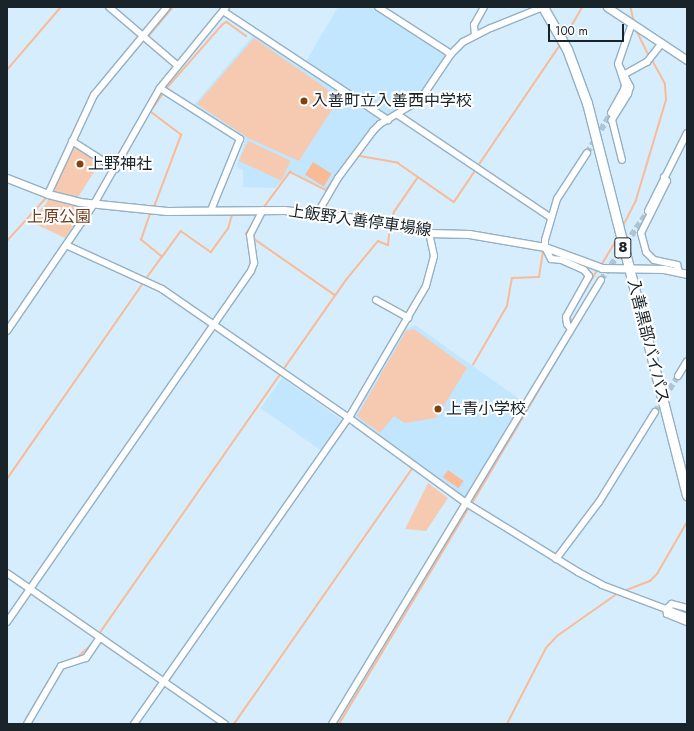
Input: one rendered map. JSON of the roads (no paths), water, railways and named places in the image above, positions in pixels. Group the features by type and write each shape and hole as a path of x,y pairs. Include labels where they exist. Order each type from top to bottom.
{"highway":[{"name":"入善黒部バイパス","path":"544,7 567,49 587,103 687,495"}],"main road":[{"path":"607,7 687,60"},
{"name":"上飯野入善停車場線","path":"7,178 48,194 94,204 167,211 263,210 364,219 430,233 469,234 545,247 602,268 629,268 687,274"}],"street":[{"path":"109,7 178,65"},
{"path":"48,194 94,95 167,7"},
{"path":"378,7 452,54"},
{"path":"475,35 474,25 484,7"},
{"path":"317,214 338,178 373,132 388,120 420,100 452,54 475,35 544,7"},
{"path":"7,331 94,204 116,169 138,123 160,88 224,8 388,120"},
{"path":"611,113 625,85 618,64 632,24"},
{"path":"625,74 647,62 662,43"},
{"path":"618,64 625,74 630,87 628,94 612,120 622,160"},
{"path":"160,88 240,139 211,210"},
{"path":"398,115 551,218"},
{"path":"648,211 687,133"},
{"path":"72,141 116,169"},
{"path":"572,329 567,324 566,317 589,276 584,270 562,260 551,259 545,247 551,218 557,199 587,153"},
{"path":"664,177 667,181 642,233 646,252 654,260 677,265 679,272"},
{"path":"7,622 250,271 254,263 250,235 263,210"},
{"path":"134,724 349,418 426,286 434,264 430,233"},
{"path":"66,246 155,285 349,418 466,503 556,559 602,585 687,617"},
{"path":"332,724 601,280"},
{"path":"376,300 408,318"},
{"path":"678,376 687,361"},
{"path":"556,559 599,502 655,412"},
{"path":"7,573 31,588 224,724"},
{"path":"666,610 672,604 687,608"},
{"path":"666,610 667,614 687,622"},
{"path":"27,724 61,666 86,658 100,637"}],"waterway":[{"path":"7,70 61,7"},
{"path":"147,38 173,7"},
{"path":"565,37 582,7"},
{"path":"631,7 634,21"},
{"path":"166,89 223,24 227,22 246,36"},
{"path":"637,31 649,56"},
{"path":"91,108 98,95 144,40"},
{"path":"478,166 560,45"},
{"path":"622,228 636,200 666,100 665,84 651,59"},
{"path":"154,207 181,135 150,112 164,92"},
{"path":"264,207 290,172 326,190 353,153"},
{"path":"360,156 398,163 454,202 476,169"},
{"path":"391,222 394,212 418,177"},
{"path":"7,241 48,196"},
{"path":"145,280 162,257 141,240 151,211"},
{"path":"162,257 181,231 211,252 228,229 232,215 256,214 257,217"},
{"path":"248,235 246,234 253,223"},
{"path":"283,370 346,280 378,241 388,245 390,227"},
{"path":"253,238 335,295"},
{"path":"602,264 617,239"},
{"path":"473,365 507,306 512,278 539,277 543,252"},
{"path":"575,307 598,269"},
{"path":"7,479 143,283"},
{"path":"570,315 572,323"},
{"path":"471,505 574,331"},
{"path":"99,634 281,373"},
{"path":"234,724 411,470"},
{"path":"339,724 469,508"},
{"path":"624,591 650,581 657,574 687,522"},
{"path":"507,724 546,648 557,636 617,594"},
{"path":"78,657 92,644"},
{"path":"26,719 59,664"}],"tunnel":[{"path":"587,153 611,113"},
{"path":"601,280 648,211"},
{"path":"655,412 678,376"}],"place":[{"name":"入善町立入善西中学校","path":"304,101"},
{"name":"上野神社","path":"80,164"},
{"name":"上青小学校","path":"438,409"}],"park label":[{"name":"上原公園","path":"59,217"}]}
